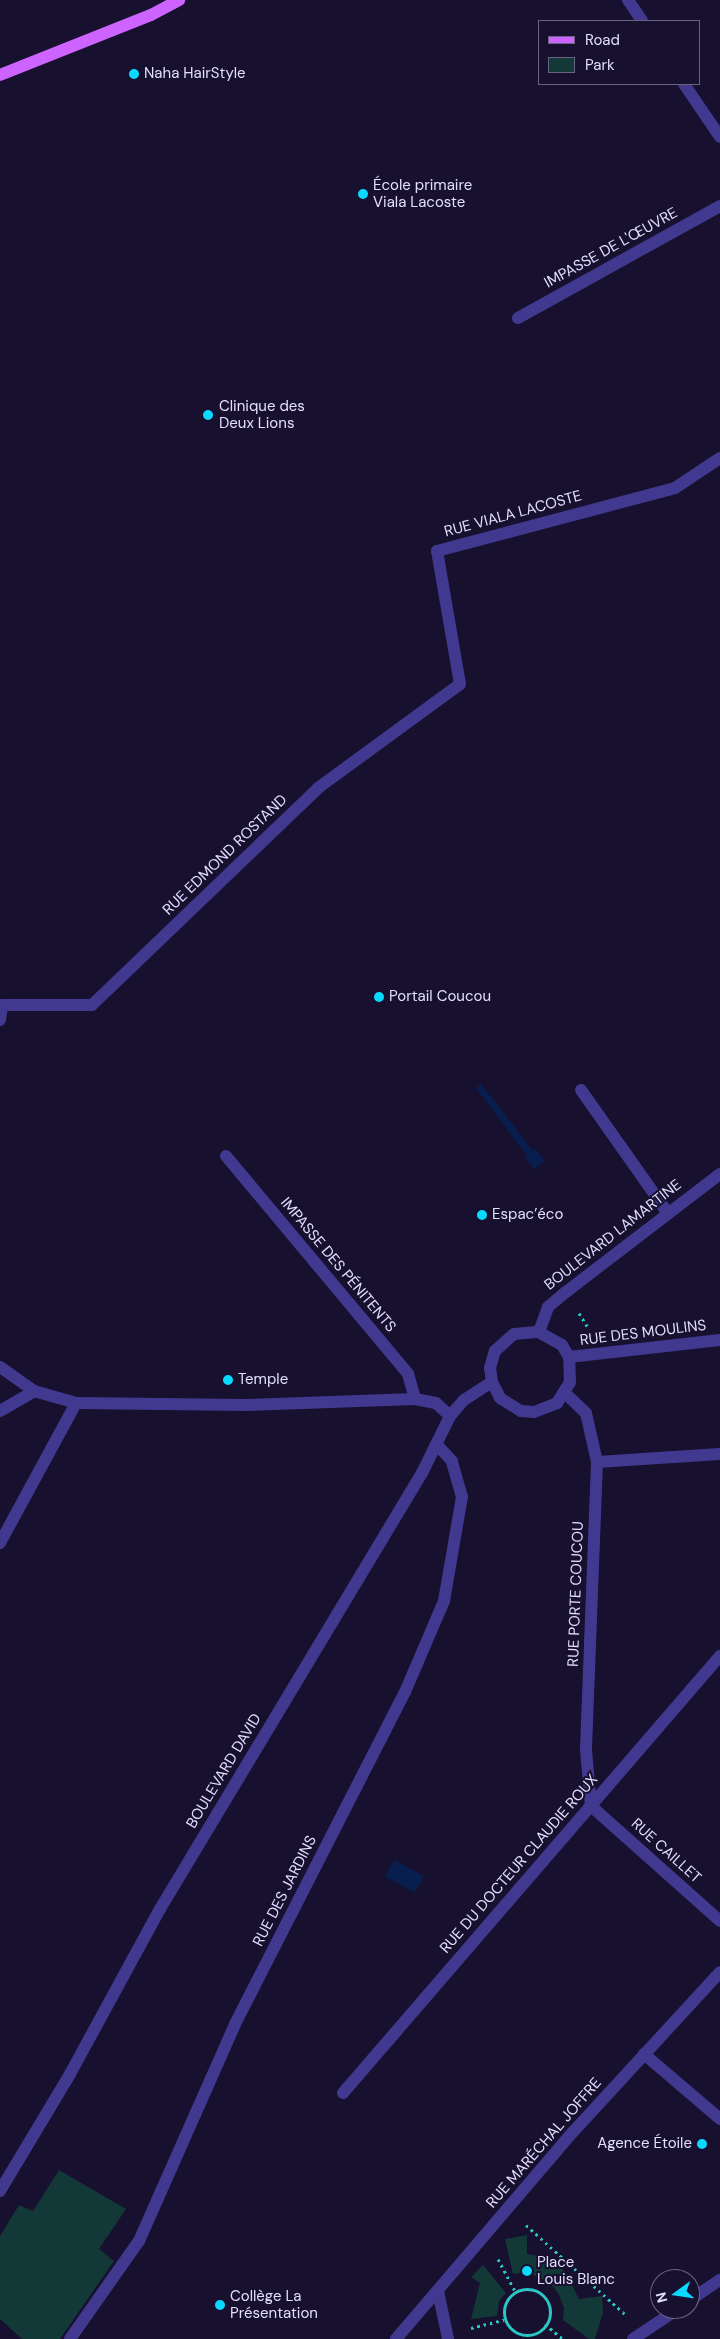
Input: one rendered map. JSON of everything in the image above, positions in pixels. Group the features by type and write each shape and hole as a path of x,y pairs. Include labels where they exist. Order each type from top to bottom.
{"main road":[{"path":"0,76 143,19 179,0"}],"street":[{"path":"628,0 641,20"},
{"path":"685,85 720,138"},
{"name":"IMPASSE DE L'ŒUVRE","path":"518,318 720,206"},
{"name":"RUE VIALA LACOSTE","path":"460,684 437,551 675,488 720,458"},
{"name":"RUE EDMOND ROSTAND","path":"1,1005 92,1005 318,788 460,684"},
{"path":"0,1020 1,1005"},
{"path":"581,1090 667,1212"},
{"name":"IMPASSE DES PÉNITENTS","path":"226,1156 408,1374 415,1399"},
{"name":"BOULEVARD LAMARTINE","path":"539,1332 548,1307 667,1212 720,1174"},
{"path":"522,1331 539,1332 562,1346 569,1358 570,1382 565,1393 546,1409 522,1411 500,1398 492,1382 492,1359 500,1344 522,1331"},
{"name":"RUE DES MOULINS","path":"569,1358 720,1340"},
{"path":"0,1367 34,1391 76,1403 246,1405 415,1399 436,1403 450,1416"},
{"name":"BOULEVARD DAVID","path":"0,2191 70,2074 160,1909 436,1444 450,1416 464,1400 492,1382"},
{"path":"0,1412 34,1391"},
{"name":"RUE PORTE COUCOU","path":"565,1393 586,1414 597,1462 586,1750 591,1806"},
{"path":"0,1543 76,1403"},
{"name":"RUE DES JARDINS","path":"70,2339 139,2241 235,2024 405,1692 444,1601 462,1497 452,1461 436,1444"},
{"path":"597,1462 720,1454"},
{"name":"RUE DU DOCTEUR CLAUDIE ROUX","path":"343,2093 720,1656"},
{"name":"RUE CAILLET","path":"591,1806 720,1921"},
{"name":"RUE MARÉCHAL JOFFRE","path":"396,2339 508,2208 644,2054 720,1972"},
{"path":"644,2054 720,2118"},
{"path":"700,2293 720,2280"},
{"path":"438,2291 447,2337"},
{"path":"633,2339 663,2319"}],"path":[{"path":"566,1292 604,1353"},
{"path":"508,2208 647,2330"},
{"path":"486,2235 516,2292"},
{"path":"527,2288 539,2292 548,2302 550,2317 540,2330 525,2336 510,2330 504,2320 506,2304 516,2292 527,2288"},
{"path":"447,2337 504,2320"},
{"path":"545,2324 563,2339"}],"green space":[{"path":"59,2170 126,2209 99,2249 114,2261 60,2339 22,2339 0,2319 0,2236 19,2205 33,2211"},
{"path":"527,2235 527,2254 539,2256 565,2271 579,2299 602,2296 603,2312 595,2339 589,2339 563,2320 564,2308 558,2293 549,2282 526,2272 513,2274 505,2239"},
{"path":"483,2265 506,2293 499,2301 497,2316 471,2319 480,2283 471,2277"}],"water":[{"path":"481,1084 533,1151 536,1149 545,1161 534,1169 525,1158 527,1156 476,1088"},
{"path":"394,1860 424,1876 415,1893 385,1877"}],"place":[{"name":"Naha HairStyle","path":"134,74"},
{"name":"École primaire Viala Lacoste","path":"363,194"},
{"name":"Clinique des Deux Lions","path":"208,415"},
{"name":"Portail Coucou","path":"379,997"},
{"name":"Espac’éco","path":"482,1215"},
{"name":"Temple","path":"228,1380"},
{"name":"Agence Étoile","path":"702,2144"},
{"name":"Place Louis Blanc","path":"527,2271"},
{"name":"Collège La Présentation","path":"220,2305"}]}
